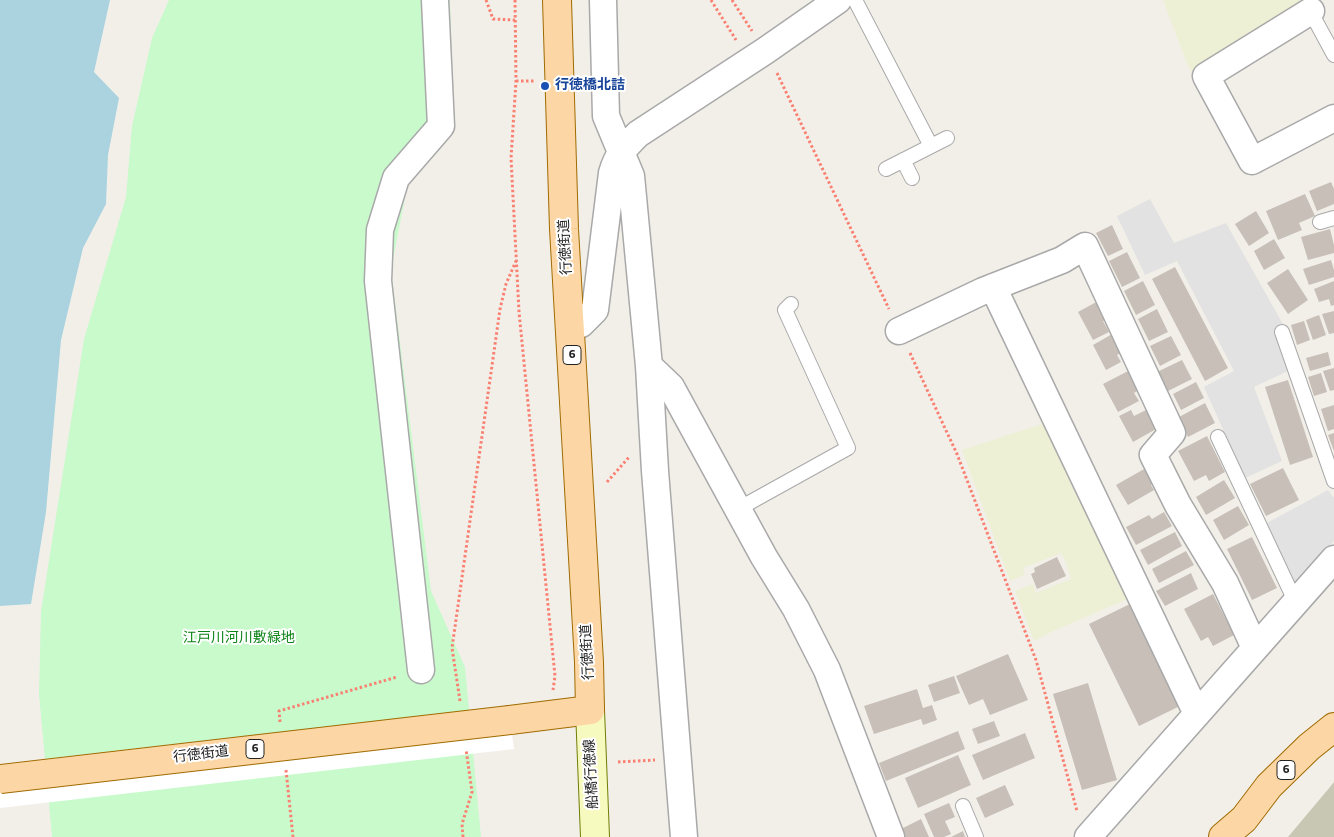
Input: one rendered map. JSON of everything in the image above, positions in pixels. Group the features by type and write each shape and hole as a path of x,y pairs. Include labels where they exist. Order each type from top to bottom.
{"main road":[{"name":"行徳街道","path":"0,779 590,710 589,662 564,229 557,0"},
{"name":"船橋行徳線","path":"590,710 596,837"},
{"name":"6","path":"1223,837 1242,828 1269,786 1309,747 1334,727"}],"street":[{"path":"421,670 378,281 380,230 396,178 441,126 435,0"},
{"path":"603,0 606,116 631,176 649,366 656,481 684,837"},
{"path":"570,330 581,324 595,310 612,174 615,161 622,152 638,134 757,57 828,3"},
{"path":"1308,6 1206,76 1252,161 1334,118"},
{"path":"899,331 993,287 1062,260 1085,246 1172,433 1153,455 1178,505 1225,583 1255,648"},
{"path":"993,287 1197,714"},
{"path":"649,366 671,386 764,557 796,609 826,670 890,837"},
{"path":"1084,828 1197,714 1334,559"}],"lane":[{"path":"856,0 931,146"},
{"path":"1308,6 1334,55"},
{"path":"886,168 948,138"},
{"path":"903,160 912,178"},
{"path":"1320,222 1334,218"},
{"path":"738,509 848,448 785,310 791,304"},
{"path":"1282,332 1334,481"},
{"path":"1218,437 1296,603"},
{"path":"963,806 976,837"}],"path":[{"path":"486,0 493,19 515,20"},
{"path":"514,0 516,82 511,158 519,312 555,676 550,702 551,715"},
{"path":"712,0 757,57"},
{"path":"732,0 757,57 899,331 957,454 1036,660 1084,828"},
{"path":"516,82 542,81"},
{"path":"452,648 500,309 506,284 517,258"},
{"path":"618,762 679,759"}],"shaded area":[{"path":"1163,0 1299,0 1303,8 1192,74"},
{"path":"1150,199 1174,243 1226,223 1284,326 1274,330 1288,371 1254,387 1282,461 1245,478 1204,387 1234,371 1177,261 1145,275 1117,216"},
{"path":"1051,421 1130,598 1034,641 1015,591 1033,584 1036,593 1071,579 1066,562 1061,553 1023,568 1025,575 1010,581 962,450"},
{"path":"1328,490 1334,498 1334,541 1298,583 1292,582 1265,524"},
{"path":"1334,782 1334,837 1288,837 1330,787"}],"green space":[{"name":"江戸川河川敷緑地","path":"169,0 450,0 454,132 408,182 391,270 431,591 465,667 481,837 52,837 39,694 41,611 84,339 126,197 132,126 152,38"}],"water":[{"path":"0,0 110,0 94,72 119,98 108,155 106,204 83,248 61,340 46,512 31,604 0,606"}],"pier":[{"path":"508,706 514,749 0,808 0,764"}],"building":[{"path":"1331,182 1334,189 1334,204 1317,211 1309,191"},
{"path":"1305,194 1315,216 1299,223 1302,230 1278,240 1266,211"},
{"path":"1256,211 1269,233 1249,246 1235,224"},
{"path":"1112,225 1123,249 1108,256 1096,233"},
{"path":"1330,229 1334,253 1308,260 1301,237"},
{"path":"1274,239 1285,258 1264,270 1254,251"},
{"path":"1127,252 1140,278 1122,287 1109,261"},
{"path":"1331,260 1334,277 1309,285 1303,269"},
{"path":"1175,267 1228,368 1205,381 1152,279"},
{"path":"1288,269 1308,300 1288,314 1267,283"},
{"path":"1143,281 1155,305 1136,315 1124,291"},
{"path":"1334,281 1334,305 1331,306 1329,299 1319,302 1314,289"},
{"path":"1100,300 1109,318 1103,321 1109,332 1093,340 1078,312"},
{"path":"1157,309 1168,332 1149,341 1138,319"},
{"path":"1334,311 1334,333 1329,334 1322,314"},
{"path":"1319,315 1326,335 1313,340 1306,320"},
{"path":"1304,321 1310,340 1297,345 1291,325"},
{"path":"1114,333 1124,351 1117,355 1121,362 1106,370 1093,345"},
{"path":"1171,336 1181,355 1160,366 1150,346"},
{"path":"1328,352 1331,365 1310,371 1306,358"},
{"path":"1182,360 1192,379 1166,392 1157,372"},
{"path":"1334,368 1334,390 1330,391 1323,371"},
{"path":"1132,369 1142,388 1134,393 1139,401 1118,412 1103,384"},
{"path":"1321,373 1327,392 1314,396 1308,377"},
{"path":"1288,380 1313,457 1290,465 1265,387"},
{"path":"1196,382 1204,398 1181,410 1173,394"},
{"path":"1205,403 1215,423 1188,437 1179,417"},
{"path":"1334,405 1334,429 1328,431 1321,409"},
{"path":"1148,409 1158,428 1133,442 1119,416 1131,410 1134,416"},
{"path":"1334,433 1334,451 1328,435"},
{"path":"1207,436 1225,472 1209,481 1206,475 1194,481 1178,451"},
{"path":"1146,468 1155,483 1151,485 1154,490 1128,505 1116,485"},
{"path":"1283,468 1299,500 1266,516 1250,484"},
{"path":"1224,480 1235,498 1206,515 1196,497"},
{"path":"1238,506 1249,525 1224,540 1213,520"},
{"path":"1164,512 1172,526 1136,545 1126,527 1149,515 1152,519"},
{"path":"1175,532 1182,546 1148,565 1140,550"},
{"path":"1252,537 1277,588 1252,600 1227,549"},
{"path":"1186,551 1194,565 1159,583 1152,569"},
{"path":"1057,557 1066,576 1037,589 1031,574 1035,572 1034,568"},
{"path":"1191,573 1198,589 1165,606 1156,591"},
{"path":"1213,594 1234,635 1213,646 1208,637 1201,641 1184,609"},
{"path":"1130,604 1180,706 1139,726 1089,624"},
{"path":"1008,654 1028,700 990,715 983,699 969,705 956,676"},
{"path":"954,676 960,693 934,702 928,685"},
{"path":"1088,683 1117,780 1082,790 1053,694"},
{"path":"917,689 923,708 932,705 937,720 923,725 921,719 874,734 864,706"},
{"path":"994,721 1000,736 978,744 972,729"},
{"path":"958,731 965,749 886,781 879,763"},
{"path":"1025,733 1035,758 983,780 972,755"},
{"path":"958,755 971,785 918,808 905,778"},
{"path":"1005,785 1014,805 985,818 976,798"},
{"path":"949,803 955,817 945,821 951,834 944,837 934,837 924,814"},
{"path":"921,819 929,837 905,837 901,829"},
{"path":"963,831 965,837 951,837"}],"place":[{"name":"行徳橋北詰","path":"545,86"}]}
